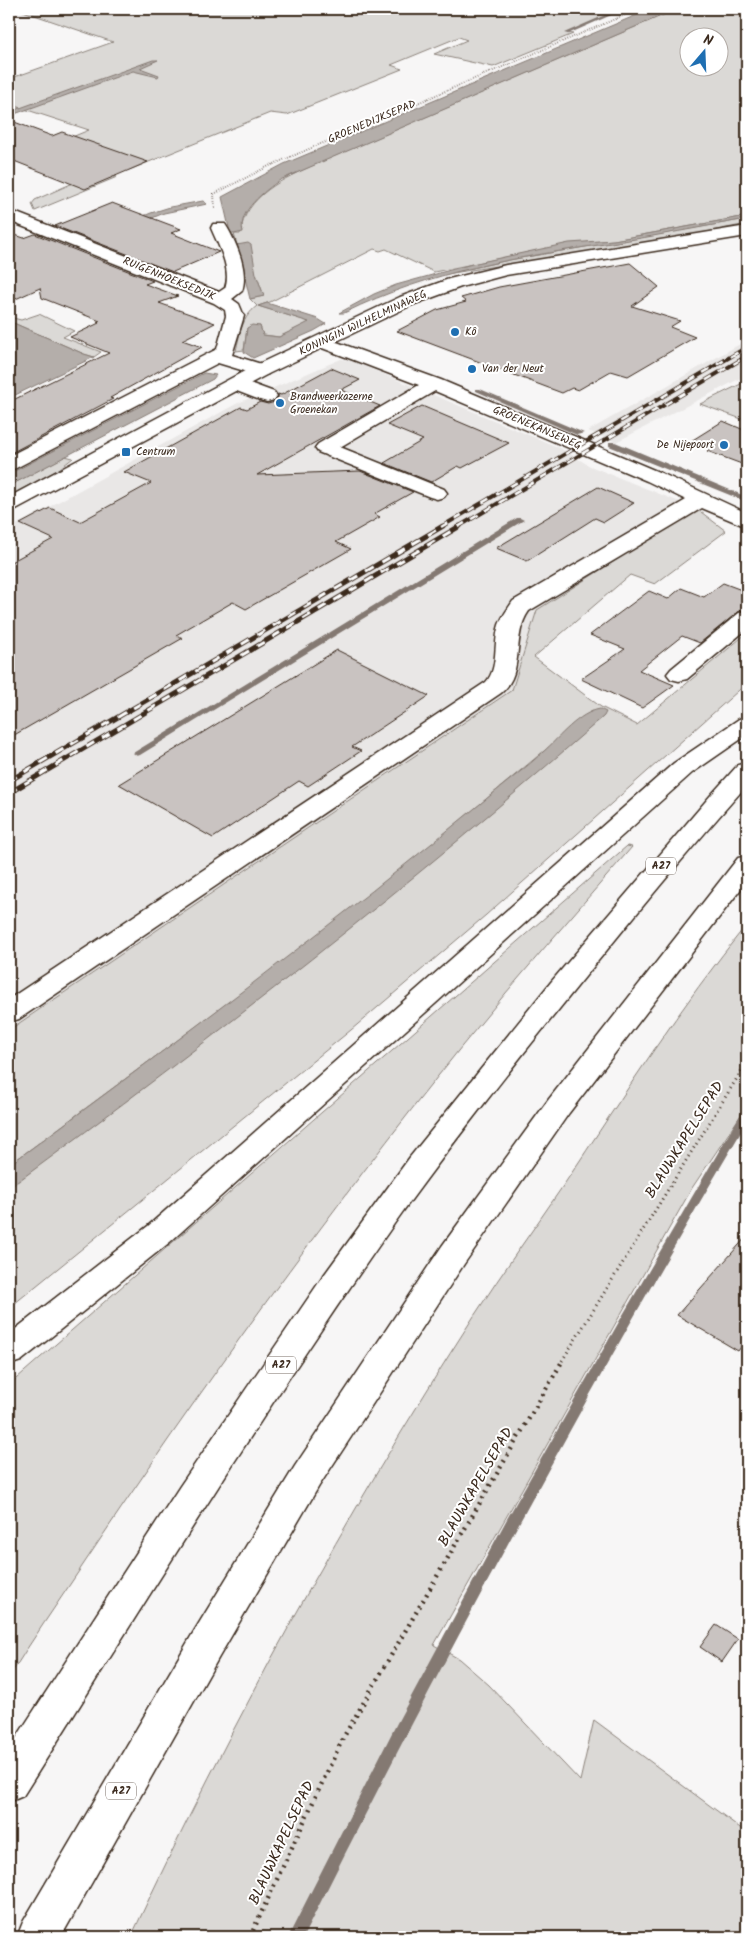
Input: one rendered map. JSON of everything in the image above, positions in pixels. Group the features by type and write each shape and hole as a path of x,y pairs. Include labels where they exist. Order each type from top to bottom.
{"main road":[{"name":"RUIGENHOEKSEDIJK","path":"9,215 220,299 233,308 235,316 225,352 216,356"},
{"path":"219,228 232,259 235,282 233,291 220,299"},
{"name":"KONINGIN WILHELMINAWEG","path":"9,505 261,370 324,342 406,301 455,283 506,270 747,231"},
{"name":"GROENEKANSEWEG","path":"324,342 434,384 747,520"},
{"path":"9,464 216,356 261,370"},
{"path":"236,384 267,396"},
{"path":"434,384 325,448 437,493"},
{"path":"9,1012 486,693 498,683 504,669 512,616 521,606 702,499"},
{"path":"679,674 747,618"},
{"path":"9,1352 159,1234 683,768 747,724"},
{"name":"A27","path":"9,1783 215,1460 385,1213 478,1090 579,965 682,841 747,770"},
{"name":"A27","path":"38,1937 206,1645 307,1476 448,1264 559,1106 747,864"}],"path":[{"name":"GROENEDIJKSEPAD","path":"219,228 213,199 214,194 238,181 345,132 640,9"},
{"name":"BLAUWKAPELSEPAD","path":"250,1937 343,1738 561,1363 747,1062"}],"shaded area":[{"path":"17,9 621,9 567,33 573,34 493,67 434,54 467,40 459,37 391,65 402,69 287,115 270,113 129,170 55,144 89,130 9,104 9,79 113,42"},
{"path":"651,9 677,9 280,180 260,196 248,209 242,224 243,232 234,234 230,232 222,197 284,164"},
{"path":"677,9 747,9 747,216 614,240 569,244 434,272 386,249 380,251 374,249 270,302 258,306 309,323 279,337 263,335 260,326 247,328 244,350 236,351 245,320 257,306 250,299 264,296 256,274 237,245 234,234 240,234 243,220 258,198 292,175"},
{"path":"153,60 158,60 140,68 159,75 158,77 133,71 9,116 9,112"},
{"path":"70,161 117,177 35,211 32,204 35,200 73,183"},
{"path":"203,201 207,204 164,213 95,242 88,239 151,213 170,207"},
{"path":"747,216 746,219 541,254 474,268 409,286 344,313 339,313 374,294 396,285 472,264 569,243 614,240"},
{"path":"747,219 747,224 691,235 440,275 509,260"},
{"path":"248,243 251,245 256,274 264,296 250,299 237,245"},
{"path":"267,303 318,319 326,324 253,358 244,352 247,328 252,325 260,326 263,335 279,337 309,322 258,306"},
{"path":"39,314 74,331 63,337 101,352 94,357 84,354 9,321 9,317 21,320"},
{"path":"9,321 84,354 94,357 9,398"},
{"path":"747,340 747,375 616,442 588,431"},
{"path":"341,359 350,360 560,448 590,466 697,509 537,610 512,690 9,1030 9,529 236,404"},
{"path":"204,373 216,375 213,379 9,486 9,474"},
{"path":"747,381 747,421 700,404"},
{"path":"65,456 73,458 59,469 9,496 9,486"},
{"path":"697,509 726,531 655,584 630,575 534,657 601,707 637,725 747,633 747,683 486,915 351,1030 9,1308 9,1188 411,878 604,716 592,711 425,850 298,951 9,1165 9,1030 512,690 537,610"},
{"path":"600,709 606,712 604,716 460,839 312,959 9,1188 9,1165 192,1029 373,890 524,769 577,720 592,711"},
{"path":"627,846 632,847 462,1046 362,1173 218,1368 126,1501 9,1677 9,1385"},
{"path":"747,924 747,1106 692,1188 434,1645 459,1659 489,1685 580,1781 594,1720 747,1833 747,1937 131,1937 169,1857 250,1699 380,1467 496,1282 699,986"}],"building":[{"path":"9,120 52,136 62,132 148,162 85,189 9,159"},
{"path":"112,203 181,229 171,233 219,252 173,272 55,226"},
{"path":"9,233 24,238 35,234 153,281 145,284 178,296 159,303 215,323 182,340 202,347 110,398 113,399 9,454 9,402 109,353 70,337 100,321 42,298 40,288 9,302"},
{"path":"630,263 659,287 632,306 680,321 670,327 695,337 628,376 611,371 578,390 572,388 562,393 397,331 437,310 466,302 461,298 499,287"},
{"path":"331,368 360,380 341,390 380,406 257,475 360,471 413,492 374,514 380,517 336,542 351,549 246,609 233,602 176,635 183,638 9,738 9,563 53,539 20,524 50,508 80,522 151,483 124,472 241,407 247,409 260,402 268,404 275,402 278,394 281,395"},
{"path":"422,406 509,443 462,468 458,466 431,482 384,463 423,440 387,425"},
{"name":"De Nijepoort","path":"723,421 744,430 747,428 747,466 707,451 710,449 691,441"},
{"path":"598,487 634,503 604,522 595,518 527,561 496,548"},
{"path":"723,583 747,592 747,607 738,612 700,643 682,636 639,670 674,685 642,708 581,679 625,649 590,635 649,591 668,599 681,588 704,597"},
{"path":"337,650 429,696 352,747 361,751 308,786 299,781 213,838 119,784"},
{"path":"747,1236 747,1339 738,1351 677,1315"},
{"path":"716,1625 738,1639 722,1662 700,1647"}],"waterway":[{"path":"566,33 623,9"},
{"path":"478,390 580,433"},
{"path":"612,444 747,500"},
{"path":"137,753 520,520"},
{"path":"295,1937 402,1728 513,1521 628,1316 747,1113"}],"railway":[{"path":"441,527 747,347"},
{"path":"458,527 747,356"},
{"path":"9,781 443,526"},
{"path":"9,793 460,526"}],"place":[{"name":"Kô","path":"455,332"},
{"name":"Van der Neut","path":"472,369"},
{"name":"Brandweerkazerne Groenekan","path":"280,403"},
{"name":"De Nijepoort","path":"724,445"},
{"name":"Centrum","path":"126,452"}]}
